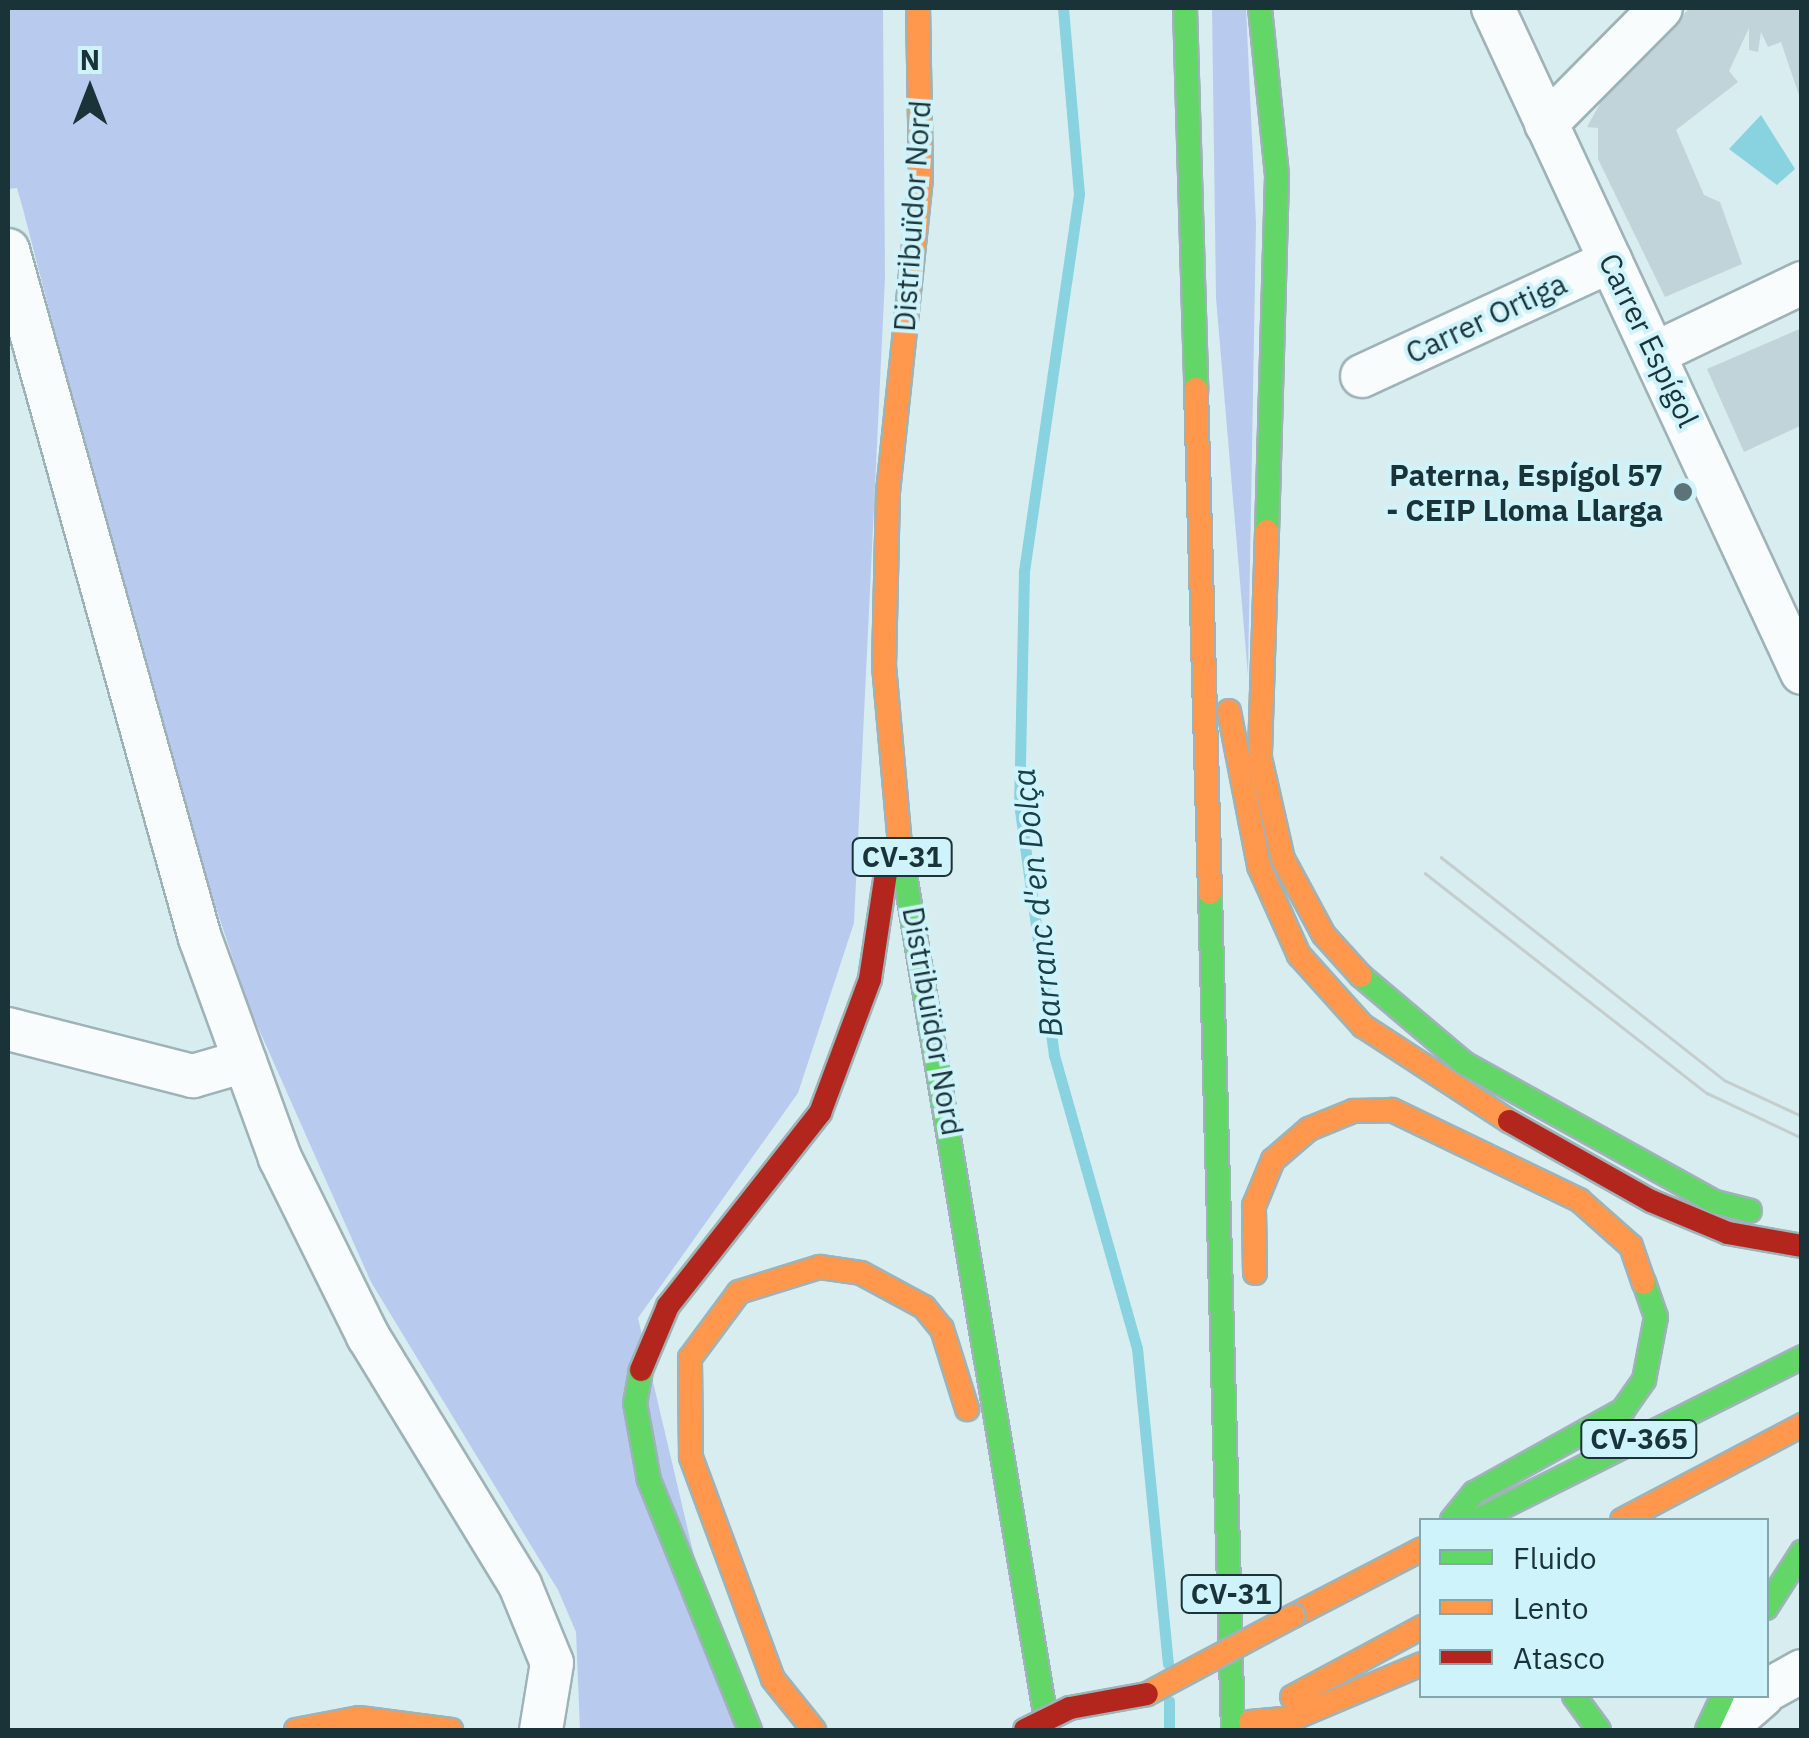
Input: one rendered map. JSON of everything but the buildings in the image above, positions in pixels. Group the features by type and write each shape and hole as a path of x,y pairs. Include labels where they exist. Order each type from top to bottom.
{"main road":[{"name":"Distribuïdor Nord","path":"918,8 920,179 888,492 894,820 927,970 1048,1730"},
{"name":"CV-31","path":"1186,8 1194,77 1199,626 1239,1728"},
{"path":"1260,8 1277,176 1260,758 1283,859 1336,948 1394,1012 1464,1063 1715,1202 1802,1223"},
{"path":"1199,626 1226,695 1259,866 1299,955 1363,1026 1443,1084 1651,1201 1728,1233 1802,1246"},
{"path":"750,1730 649,1480 635,1403 643,1358 668,1306 820,1113 870,979 894,820"},
{"path":"1255,1303 1254,1206 1274,1160 1308,1128 1354,1111 1392,1110 1464,1138 1579,1200 1631,1246 1656,1317 1644,1380 1623,1410 1474,1493 1454,1518"},
{"path":"814,1730 773,1679 691,1458 684,1394 690,1358 739,1292 820,1266 894,1287 942,1329 956,1357 1008,1645 1043,1698"},
{"name":"CV-365","path":"1481,1518 1802,1356"},
{"path":"1228,1457 1250,1396"},
{"name":"CV-365","path":"1626,1518 1802,1425"},
{"path":"1080,1730 1419,1551"},
{"path":"1769,1603 1802,1552"},
{"path":"1294,1707 1419,1629"},
{"path":"1239,1728 1419,1665"},
{"path":"1026,1730 1070,1708 1146,1694"},
{"path":"1575,1698 1599,1730"},
{"path":"1707,1730 1722,1698"},
{"path":"296,1730 359,1718 451,1730"}],"street":[{"name":"Carrer Espígol","path":"1493,8 1611,261 1658,352 1802,674"},
{"path":"1546,124 1661,8"},
{"path":"8,250 200,938 244,1060 280,1158 368,1336 520,1585 552,1664 542,1730"},
{"name":"Carrer Ortiga","path":"1362,376 1611,261"},
{"path":"1658,352 1802,283"},
{"path":"8,1029 193,1076 244,1060"},
{"path":"1769,1690 1802,1670"},
{"path":"1723,1730 1758,1698"}],"shaded area":[{"path":"8,8 883,8 885,278 854,923 798,1093 638,1318 735,1730 580,1730 576,1632 558,1590 371,1282 249,1007 161,742 24,213 17,188 8,189"},
{"path":"1212,8 1246,8 1256,224 1248,676 1216,298"},
{"path":"1761,115 1795,169 1777,185 1729,149"}],"waterway":[{"name":"Barranc d'en Dolça","path":"1063,8 1079,194 1024,572 1019,803 1054,1055 1137,1348 1168,1663"},
{"name":"Barranc d'en Dolça","path":"1169,1701 1169,1730"}],"tram line":[{"path":"1441,857 1726,1081 1802,1116"},
{"path":"1425,873 1707,1093 1802,1138"}],"traffic: fast":[{"path":"1185,8 1196,389"},
{"path":"1260,8 1277,176 1267,531"},
{"path":"900,845 1048,1730"},
{"path":"1210,893 1233,1730"},
{"path":"1361,976 1464,1063 1715,1202 1750,1211"},
{"path":"1454,1518 1474,1493 1623,1410 1644,1380 1656,1317 1644,1283"},
{"path":"1481,1518 1802,1357"},
{"path":"641,1370 635,1403 649,1480 750,1730"},
{"path":"1769,1603 1802,1552"},
{"path":"1575,1698 1599,1730"},
{"path":"1707,1730 1722,1698"}],"traffic: slow":[{"path":"900,845 884,667 888,492 921,179 918,8"},
{"path":"1196,389 1210,893"},
{"path":"1267,531 1260,758 1283,859 1324,935 1361,976"},
{"path":"1229,711 1259,866 1299,955 1363,1026 1509,1121"},
{"path":"1255,1273 1254,1206 1273,1160 1309,1129 1353,1111 1392,1110 1579,1200 1631,1246 1644,1283"},
{"path":"814,1730 773,1679 691,1457 690,1358 739,1292 820,1267 861,1273 924,1307 942,1329 967,1409"},
{"path":"1626,1518 1802,1425"},
{"path":"1293,1616 1419,1551"},
{"path":"1147,1694 1293,1616"},
{"path":"1292,1697 1419,1629"},
{"path":"1250,1722 1294,1718 1419,1665"},
{"path":"296,1730 359,1718 451,1730"}],"traffic: jam":[{"path":"641,1370 668,1306 820,1113 870,979 889,854"},
{"path":"1509,1121 1651,1201 1728,1233 1802,1246"},
{"path":"1025,1730 1070,1708 1147,1694"}],"place":[{"name":"Paterna, Espígol 57 - CEIP Lloma Llarga","path":"1683,492"}]}
